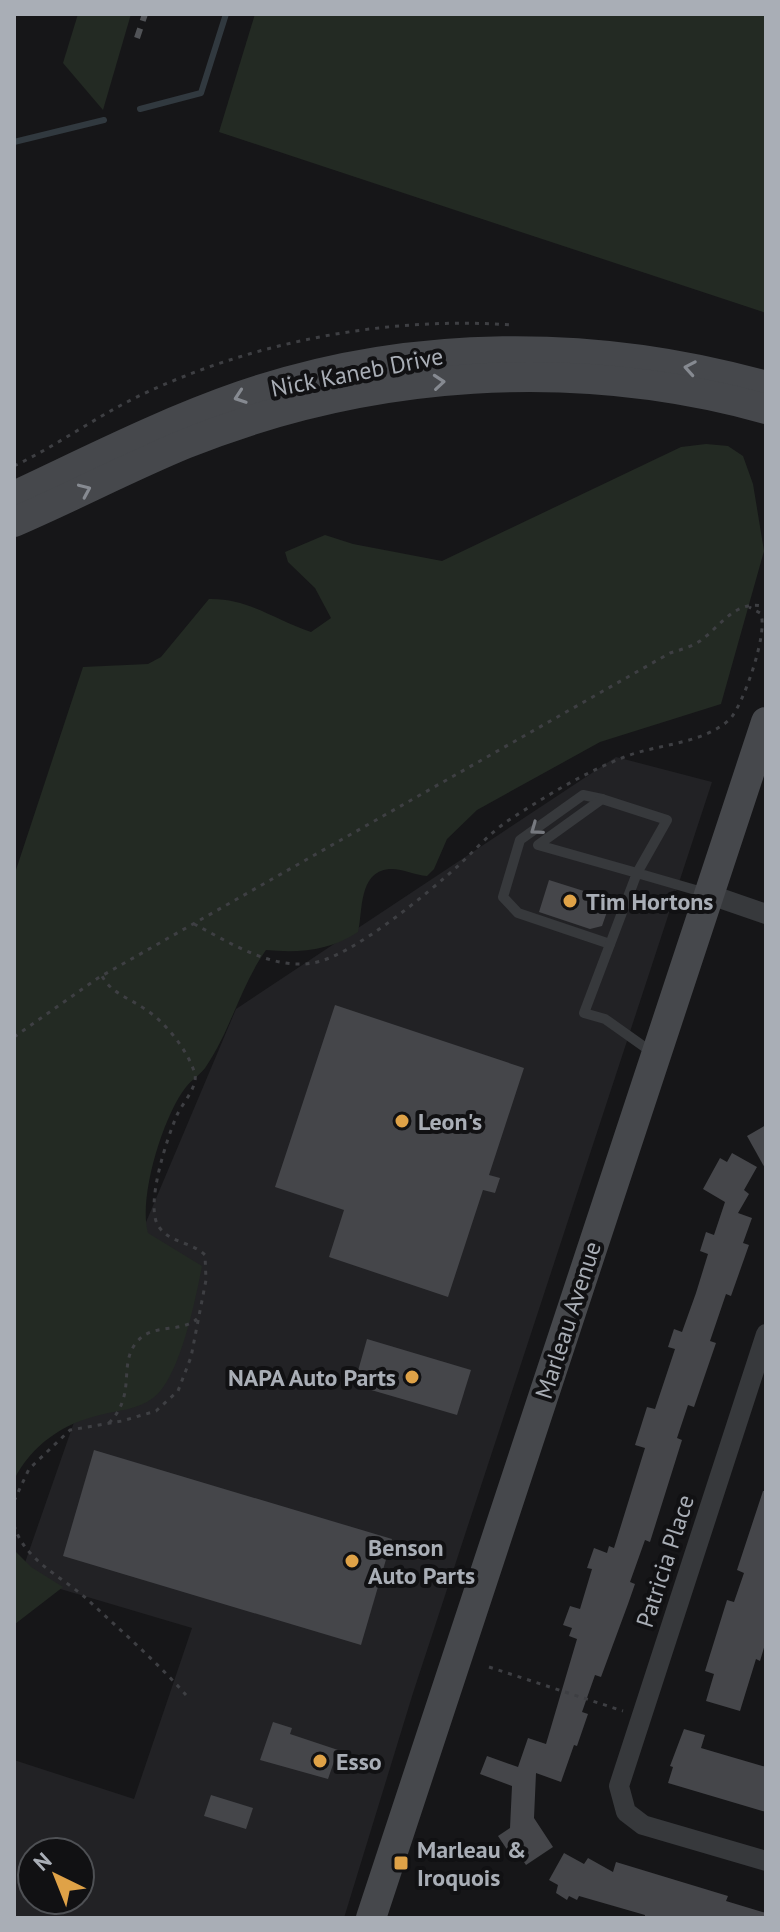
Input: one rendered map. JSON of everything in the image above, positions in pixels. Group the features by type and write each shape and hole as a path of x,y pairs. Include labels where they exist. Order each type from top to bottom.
{"street":[{"name":"Nick Kaneb Drive","path":"14,496 157,428 243,395 320,375 441,354 540,350 637,359 717,372 766,386"},
{"name":"Nick Kaneb Drive","path":"14,522 185,444 281,411 380,387 475,379 576,377 712,394 766,409"},
{"name":"Marleau Avenue","path":"371,1918 766,722"},
{"path":"708,894 766,914"},
{"name":"Patricia Place","path":"766,1334 619,1786 621,1804 643,1825 766,1861"}],"lane":[{"path":"610,944 518,913 503,897 520,840 583,795 667,820 637,873 584,1013 605,1019 656,1055"},
{"path":"602,799 538,845 708,894"}],"path":[{"path":"193,924 256,954 289,964 326,959 361,940 439,883 517,815 577,779 627,756 701,735 730,719 739,705 765,631 760,613 745,606"},
{"path":"14,1037 102,976 670,653 696,644 726,616 745,606 766,607"},
{"path":"14,1501 29,1469 59,1437 70,1430 156,1411 178,1391 191,1357 206,1280 205,1255 165,1235 155,1222 153,1202 176,1118 194,1084 194,1070 168,1029 147,1011 108,987 102,976"},
{"path":"109,1423 127,1392 130,1353 136,1343 146,1333 184,1326 199,1317"},
{"path":"14,1525 19,1538 37,1561 88,1600 186,1695"},
{"path":"489,1667 641,1717"}],"shaded area":[{"path":"78,14 131,14 103,110 63,63"},
{"path":"255,14 766,14 766,313 219,132"},
{"path":"706,444 728,446 743,456 753,484 764,551 721,704 600,742 477,810 447,839 434,869 427,876 389,869 372,877 364,894 358,932 347,938 314,949 266,950 205,1068 177,1100 161,1137 150,1179 146,1200 148,1233 202,1266 185,1336 171,1374 163,1388 147,1402 87,1419 50,1437 30,1456 14,1480 14,876 83,667 148,664 161,657 209,599 249,606 311,632 331,618 315,588 288,562 285,552 325,535 353,544 442,561 681,447"},
{"path":"616,757 712,782 413,1693 344,1918 14,1918 14,1760 134,1799 192,1628 20,1577 133,1253 236,1009"},
{"path":"14,1550 31,1567 63,1587 15,1624"}],"building":[{"name":"Tim Hortons","path":"549,880 587,892 590,898 609,906 602,926 590,929 539,912"},
{"name":"Leon's","path":"335,1005 524,1068 489,1175 500,1178 495,1193 483,1190 448,1297 329,1257 344,1210 275,1187"},
{"path":"766,1125 766,1170 747,1136"},
{"path":"732,1153 757,1167 744,1190 749,1194 738,1213 752,1218 743,1243 749,1245 731,1296 726,1294 710,1341 716,1343 694,1407 688,1405 677,1438 682,1440 650,1542 645,1540 630,1582 635,1584 628,1604 601,1677 595,1675 582,1712 588,1714 577,1746 574,1745 561,1782 536,1773 534,1818 553,1847 526,1865 520,1856 514,1860 498,1836 510,1828 512,1786 480,1774 487,1756 518,1767 528,1738 546,1744 577,1639 569,1636 572,1628 563,1625 570,1606 580,1609 592,1569 587,1568 594,1548 607,1553 609,1546 614,1548 645,1448 635,1445 647,1407 655,1409 675,1349 668,1347 674,1329 682,1332 708,1254 700,1251 706,1232 714,1235 725,1202 703,1189 720,1158 727,1162"},
{"name":"NAPA Auto Parts","path":"367,1339 471,1370 457,1415 354,1385"},
{"path":"94,1450 392,1539 361,1645 63,1556"},
{"path":"763,1491 766,1491 766,1641 760,1661 756,1659 740,1711 706,1701 714,1674 705,1671 727,1600 734,1602 744,1573 737,1570"},
{"path":"273,1722 292,1728 290,1734 338,1750 328,1779 260,1760"},
{"path":"684,1729 705,1735 701,1748 766,1767 766,1812 668,1783 673,1767 670,1766"},
{"path":"211,1795 253,1808 246,1829 204,1816"},
{"path":"564,1853 584,1864 588,1858 613,1872 616,1862 728,1896 726,1901 766,1913 766,1918 645,1918 645,1915 579,1896 577,1900 569,1896 567,1900 556,1893 558,1885 549,1880"}],"waterway":[{"path":"140,109 201,93 226,14"},
{"path":"14,142 104,120"}],"railway":[{"path":"137,38 145,14"}],"place":[{"name":"Tim Hortons","path":"570,901"},
{"name":"Leon's","path":"402,1121"},
{"name":"NAPA Auto Parts","path":"412,1377"},
{"name":"Benson Auto Parts","path":"352,1561"},
{"name":"Esso","path":"320,1761"},
{"name":"Marleau & Iroquois","path":"401,1863"}]}
